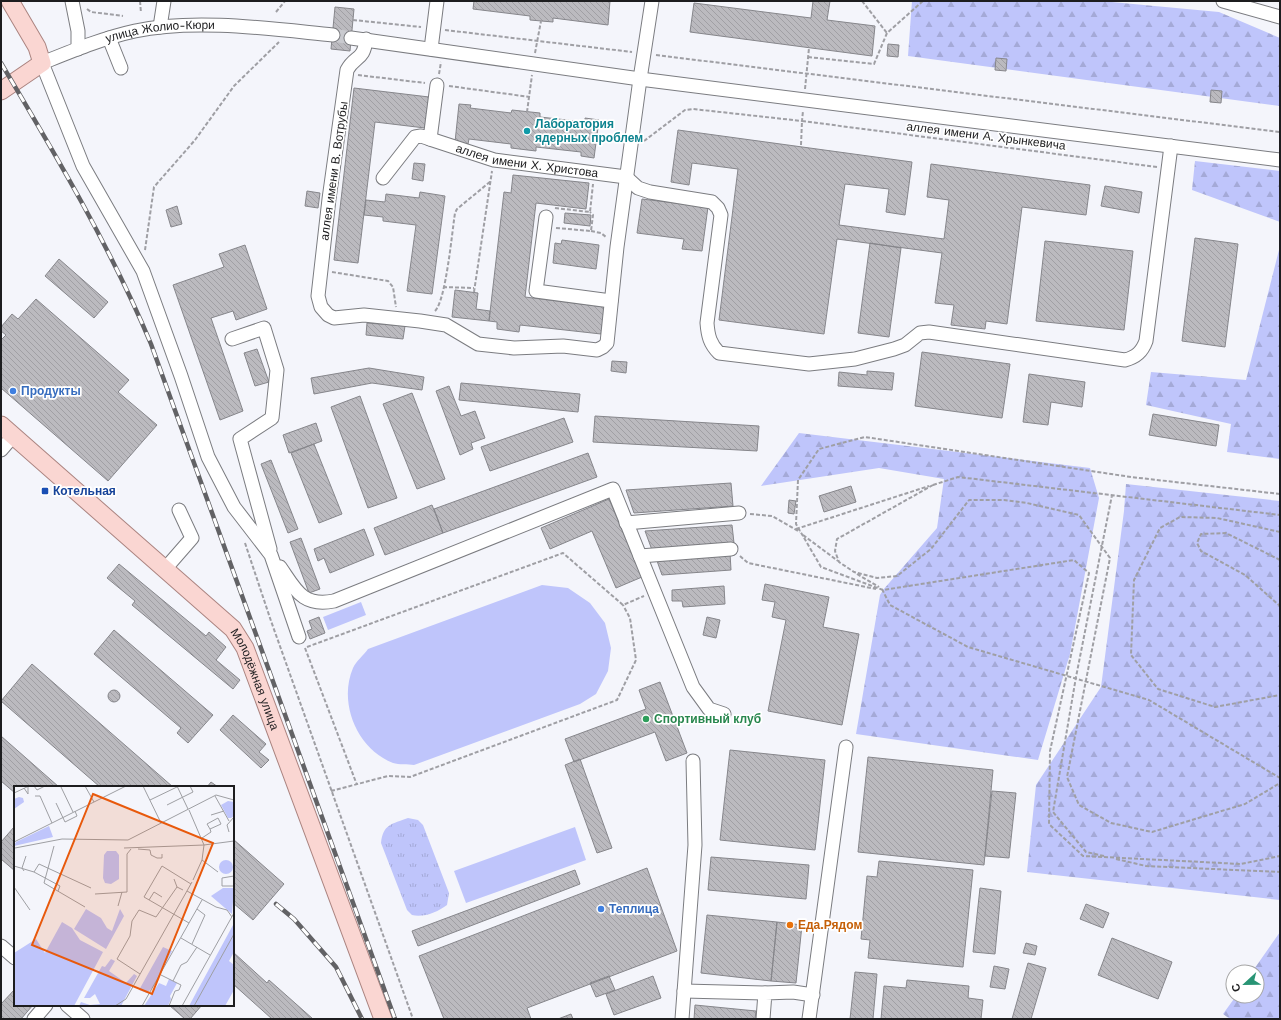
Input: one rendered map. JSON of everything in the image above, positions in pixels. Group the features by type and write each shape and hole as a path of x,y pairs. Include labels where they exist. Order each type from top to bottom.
{"main road":[{"path":"10,1 36,47 42,64"},
{"name":"улица Жолио-Кюри","path":"1,91 42,64"},
{"name":"Молодёжная улица","path":"7,431 234,629 245,648 383,1019"}],"street":[{"path":"72,1 78,31 78,49"},
{"path":"160,27 164,1"},
{"path":"437,1 434,29 437,49"},
{"path":"398,318 446,325 478,344 514,348 563,346 597,350 607,343 626,177 652,1"},
{"path":"1223,1 1280,17"},
{"name":"улица Жолио-Кюри","path":"42,64 109,38 135,31 160,27 195,25 333,35"},
{"path":"109,38 121,68"},
{"path":"351,38 640,79 1280,160"},
{"name":"аллея имени В. Вотрубы","path":"366,39 363,54 349,66 347,73 329,199 318,296 321,307 328,315 334,318 364,315 398,318"},
{"path":"42,64 83,166 143,271 181,376 208,457 234,508 272,555 300,595 310,602 321,604 334,601 613,489 693,688 709,709 724,714"},
{"path":"383,178 415,137 421,136 430,139 437,85"},
{"name":"аллея имени Х. Христова","path":"430,139 494,160 626,177"},
{"path":"626,177 638,188 650,192 712,202 718,208 721,215 707,323 708,336 712,345 719,353 809,364 855,359 894,349 905,345 920,333 929,332 1125,360 1138,354 1144,348 1146,341 1170,146"},
{"path":"545,222 536,291 611,301"},
{"path":"232,339 264,328 277,370 272,418 240,439 272,555 302,643"},
{"path":"1,450 7,431"},
{"path":"165,569 192,538 179,510"},
{"path":"626,523 739,513"},
{"path":"640,556 732,549"},
{"path":"809,1019 846,747"},
{"path":"682,1019 695,845 693,761"},
{"path":"1,946 14,957"},
{"path":"684,991 765,993 792,992 813,995"},
{"path":"762,1019 765,993"},
{"path":"34,1019 45,1006"},
{"path":"68,1006 83,1019"}],"path":[{"path":"140,1 141,12"},
{"path":"276,12 285,1"},
{"path":"862,1 887,33"},
{"path":"808,57 874,64 887,33 922,1"},
{"path":"85,8 91,12 122,16"},
{"path":"353,20 645,53 1280,132"},
{"path":"527,112 533,63 541,21"},
{"path":"143,271 154,187 195,140 234,86 290,31"},
{"path":"801,145 808,48"},
{"path":"437,49 437,85"},
{"name":"аллея имени А. Хрынкевича","path":"630,152 685,110 693,109 802,121 1168,168"},
{"path":"474,292 494,160"},
{"path":"590,212 548,208 545,222 591,231 593,215 590,212 594,173"},
{"path":"420,320 439,307 455,213 457,209 491,181"},
{"path":"321,270 388,281 393,287 398,318"},
{"path":"443,287 474,288"},
{"path":"797,529 798,480 819,449 865,437 1131,477 1280,494"},
{"path":"797,529 958,477 1280,515"},
{"path":"839,562 834,551 837,539 934,485"},
{"path":"1112,495 1076,677 1052,812 1086,852 1146,866 1280,872"},
{"path":"854,572 877,578 897,576 931,549 969,500 1004,500 1027,503 1079,515 1110,558 1067,777 1079,805 1111,822 1152,832 1245,804 1280,783"},
{"path":"739,513 772,516 797,529 839,562 883,590 890,605 968,647 1067,674 1149,700 1280,778"},
{"path":"1280,532 1217,518 1180,517 1160,528 1134,580 1131,655 1158,689 1215,707 1280,695"},
{"path":"801,533 821,567 883,590"},
{"path":"1280,560 1226,534 1201,534 1197,543 1201,551 1245,575 1280,606"},
{"path":"243,538 331,791 413,1019"},
{"path":"732,549 748,563 883,590 1074,560 1089,573 1050,751 1049,824 1083,856 1241,864 1280,856"},
{"path":"331,791 357,785 388,776 410,777 618,700 636,660 630,618 623,605 562,553 302,643 357,785"},
{"path":"623,605 654,592"}],"green space":[{"path":"912,1 1101,1 1219,12 1280,38 1280,106 908,56"},
{"path":"1195,161 1280,171 1280,222 1192,190"},
{"path":"1280,246 1280,459 1227,452 1231,424 1146,405 1151,372 1246,380"},
{"path":"799,433 1090,468 1099,498 1070,654 1038,760 856,734 880,595 937,528 944,479 879,468 761,486"},
{"path":"1126,484 1280,501 1280,900 1027,872 1036,785 1101,687 1124,511"},
{"path":"542,585 568,588 590,603 605,623 611,648 608,671 596,694 580,704 414,765 393,763 380,756 369,747 354,723 348,696 349,682 353,668 368,649"},
{"path":"361,602 366,615 328,630 323,617"},
{"path":"408,818 418,820 423,825 449,893 447,905 435,912 421,916 412,915 407,910 381,843 386,828"},
{"path":"575,827 586,860 466,903 454,871"},
{"path":"1280,932 1280,1019 1230,1019 1223,1014 1230,1004 1265,1004 1265,964 1258,964"}],"building":[{"path":"474,1 610,1 608,25 553,18 553,22 530,20 530,16 473,9"},
{"path":"813,1 830,1 827,20 875,26 872,56 690,32 694,3 811,18"},
{"path":"335,7 354,9 350,51 331,49"},
{"path":"888,44 899,45 898,57 887,56"},
{"path":"996,58 1007,59 1006,71 995,70"},
{"path":"354,88 429,97 425,128 375,122 358,263 334,260"},
{"path":"1211,90 1222,91 1221,103 1210,102"},
{"name":"Лаборатория ядерных проблем","path":"459,104 471,105 470,108 511,113 512,110 540,113 540,117 585,122 585,118 599,120 594,158 581,156 581,152 536,147 536,151 511,148 511,144 469,139 468,144 455,142"},
{"path":"678,130 912,162 905,215 886,212 889,189 845,184 839,225 944,239 949,200 927,197 931,164 1090,185 1086,215 1022,207 1007,324 986,321 985,329 951,325 954,305 935,303 942,253 837,239 824,334 719,320 738,169 692,163 689,185 671,182"},
{"path":"414,163 425,164 423,181 412,179"},
{"path":"513,175 589,183 586,209 536,203 525,297 605,307 601,334 520,325 519,332 497,329 497,322 489,321 504,192 511,193"},
{"path":"1105,186 1142,192 1139,213 1101,206"},
{"path":"307,191 320,193 318,208 305,206"},
{"path":"420,192 445,196 432,294 407,291 416,225 383,221 383,217 364,215 366,200 385,202 386,194 419,198"},
{"path":"642,199 708,207 702,251 682,249 684,239 637,233"},
{"path":"177,206 182,224 171,227 166,210"},
{"path":"565,213 591,215 590,226 564,223"},
{"path":"1195,238 1238,244 1225,347 1182,341"},
{"path":"562,240 599,245 596,269 553,263 555,243 561,244"},
{"path":"1045,241 1133,251 1124,330 1036,321"},
{"path":"870,243 901,248 889,337 858,333"},
{"path":"245,245 267,309 236,320 233,311 211,318 243,411 220,420 173,285 224,267 219,254"},
{"path":"59,259 108,302 94,318 45,276"},
{"path":"455,290 478,293 476,309 490,311 489,321 452,317"},
{"path":"36,299 129,380 118,392 157,425 108,481 1,388 1,340 6,335 1,331 1,327 12,314 18,319"},
{"path":"367,323 405,326 403,339 366,335"},
{"path":"257,349 269,382 255,386 244,353"},
{"path":"922,352 1010,364 1002,418 915,406"},
{"path":"612,361 627,362 626,373 611,371"},
{"path":"369,368 424,377 422,390 372,383 314,394 311,378"},
{"path":"867,371 894,373 892,390 838,386 839,372 867,375"},
{"path":"1029,374 1085,382 1082,407 1051,402 1048,425 1023,422"},
{"path":"461,383 580,394 578,412 459,400"},
{"path":"449,386 461,416 475,411 485,438 471,443 473,449 460,455 436,391"},
{"path":"412,393 445,479 417,489 383,404"},
{"path":"360,396 397,498 368,508 331,407"},
{"path":"1153,414 1219,425 1216,446 1149,435"},
{"path":"595,416 759,426 757,451 593,442"},
{"path":"564,418 573,442 490,471 481,447"},
{"path":"316,423 322,441 289,453 283,435"},
{"path":"314,444 342,514 319,523 291,453"},
{"path":"588,453 597,477 443,533 434,509"},
{"path":"271,460 298,529 288,533 261,464"},
{"path":"731,483 733,506 634,513 626,490"},
{"path":"851,486 856,502 824,512 819,496"},
{"path":"609,499 642,577 616,588 592,531 550,549 541,528"},
{"path":"789,500 796,501 794,514 788,513"},
{"path":"432,505 443,533 385,555 374,528"},
{"path":"732,525 734,543 652,550 645,531"},
{"path":"364,529 374,555 330,573 324,558 318,561 314,549"},
{"path":"301,538 320,589 309,593 290,542"},
{"path":"730,553 731,570 662,575 656,558"},
{"path":"119,564 206,636 209,632 226,647 216,660 240,680 233,689 132,605 135,601 107,578"},
{"path":"765,584 829,597 823,627 859,634 842,725 768,711 786,620 772,617 775,602 762,600"},
{"path":"724,586 725,604 683,607 682,601 672,601 672,590"},
{"path":"319,617 325,633 310,639 307,631 312,629 309,621"},
{"path":"707,617 720,620 716,638 703,635"},
{"path":"114,630 213,715 188,743 177,733 181,728 94,654"},
{"path":"32,664 172,786 99,786 1,701"},
{"name":"Спортивный клуб","path":"660,682 687,753 666,761 655,732 574,762 565,739 646,709 639,690"},
{"path":"112,690 116,690 120,696 116,702 112,702 108,698 108,694"},
{"path":"233,715 266,744 259,752 269,760 261,768 220,730"},
{"path":"1,736 58,786 14,786 14,792 1,781"},
{"path":"730,750 825,760 815,850 720,840"},
{"path":"868,757 993,770 984,865 858,852"},
{"path":"580,759 612,848 597,853 565,765"},
{"path":"211,782 217,786 208,786"},
{"path":"992,791 1016,793 1009,858 985,856"},
{"path":"14,827 14,870 1,859 1,842"},
{"path":"234,840 284,884 253,920 234,904"},
{"path":"711,857 809,865 806,899 708,890"},
{"path":"879,861 973,870 963,967 868,958 870,940 861,939 867,876 877,877"},
{"name":"Теплица","path":"647,868 677,951 527,1008 531,1019 444,1019 419,956"},
{"path":"575,870 580,884 418,946 412,931"},
{"path":"980,888 1001,891 995,954 973,952"},
{"path":"1086,904 1109,913 1103,928 1080,919"},
{"path":"707,915 777,922 771,981 701,973"},
{"path":"777,922 802,925 796,983 771,981"},
{"path":"1112,938 1172,962 1158,999 1098,975"},
{"path":"1026,943 1037,946 1035,955 1023,953"},
{"path":"234,953 267,983 269,980 313,1019 272,1019 234,985"},
{"path":"1028,963 1046,968 1031,1019 1012,1019"},
{"path":"994,966 1009,969 1005,989 990,987"},
{"path":"855,972 877,974 873,1019 850,1019"},
{"path":"609,976 615,990 596,997 590,983"},
{"path":"653,976 661,998 614,1015 606,994"},
{"path":"907,980 969,986 968,998 983,1000 981,1019 881,1019 884,986 906,988"},
{"path":"14,990 14,1006 32,1006 21,1019 1,1019 1,1004"},
{"path":"695,1005 756,1011 755,1019 694,1019"},
{"path":"170,1006 201,1006 190,1019 185,1019"},
{"path":"571,1014 573,1019 558,1019"}],"tunnel":[{"path":"333,35 351,38"}],"railway":[{"path":"1,63 100,236 151,344 395,1019"},
{"path":"276,904 294,919 336,967 362,1019"}],"place":[{"name":"Лаборатория ядерных проблем","path":"527,131"},
{"name":"Продукты","path":"13,391"},
{"name":"Котельная","path":"45,491"},
{"name":"Спортивный клуб","path":"646,719"},
{"name":"Теплица","path":"601,909"},
{"name":"Еда.Рядом","path":"790,925"}]}
